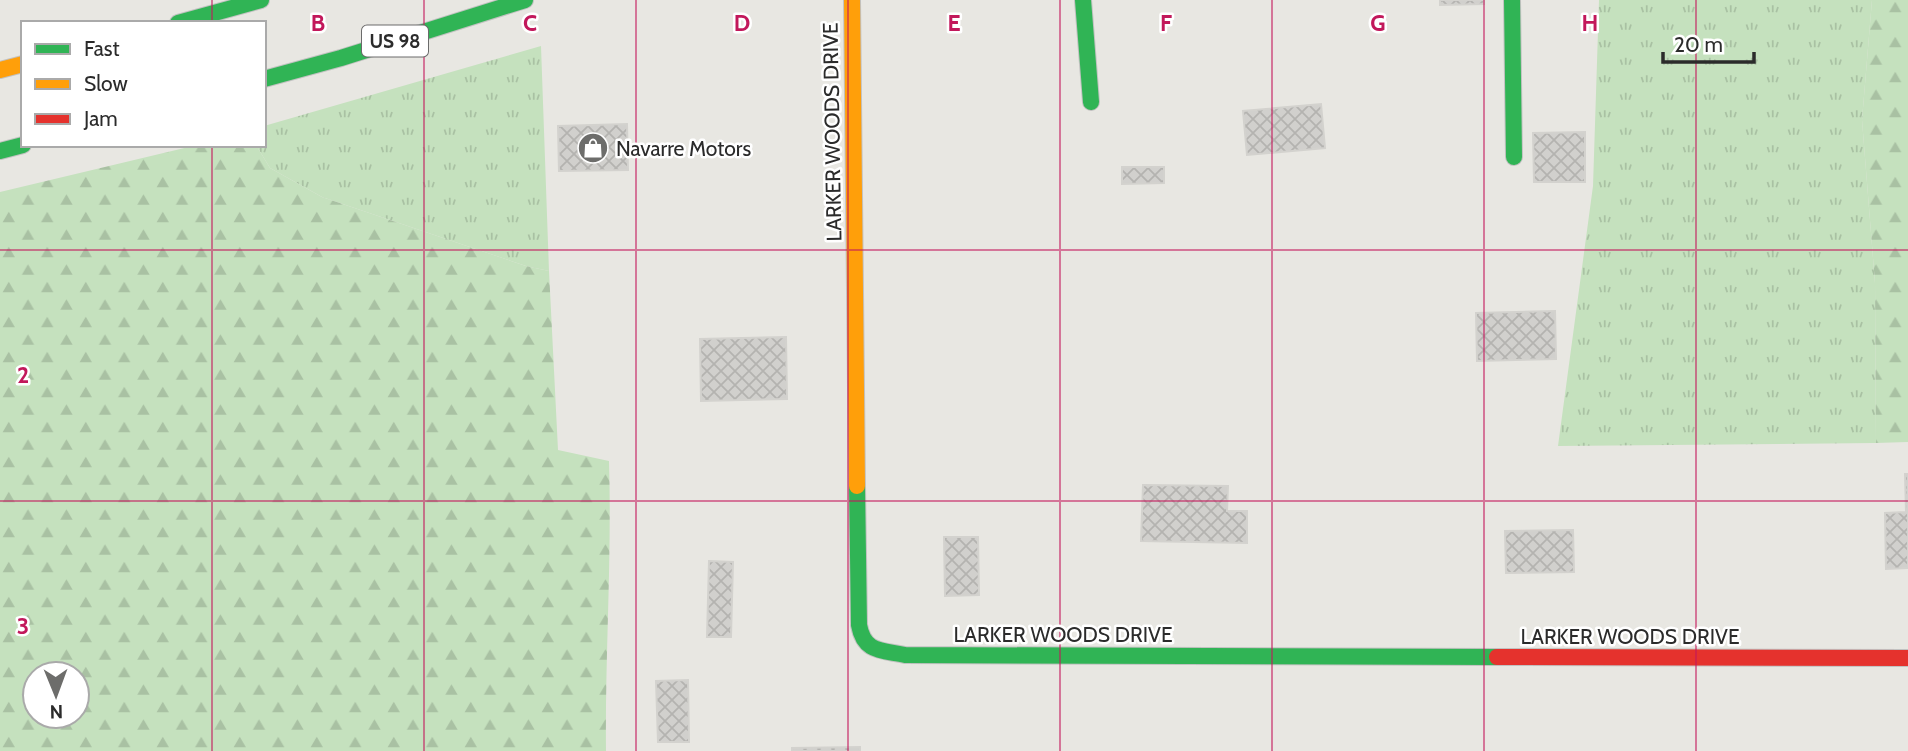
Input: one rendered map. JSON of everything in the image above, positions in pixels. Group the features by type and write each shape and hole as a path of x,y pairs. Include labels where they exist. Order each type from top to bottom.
{"main road":[{"path":"185,21 261,0"},
{"name":"US 98","path":"266,78 341,58 525,0"},
{"name":"LARKER WOODS DRIVE","path":"852,0 859,625 860,638 866,646 905,655 1908,658"},
{"path":"1083,0 1091,102"},
{"path":"1512,0 1514,157"},
{"path":"0,70 21,65"},
{"path":"0,151 21,146"}],"green space":[{"path":"1599,0 1872,0 1862,120 1875,283 1876,443 1558,446 1593,186"},
{"path":"1872,0 1908,0 1908,442 1876,443 1875,283 1862,120"},
{"path":"541,46 549,271 526,266 322,197 270,168 257,147 266,147 266,125"},
{"path":"189,147 257,147 270,168 322,197 526,266 549,271 558,450 609,461 606,751 0,751 0,192"}],"building":[{"path":"1440,0 1484,0 1484,4 1440,5"},
{"path":"1321,104 1325,148 1247,155 1243,111"},
{"name":"Navarre Motors","path":"627,124 628,170 559,171 558,126"},
{"path":"1585,132 1585,182 1534,182 1533,133"},
{"path":"1122,167 1164,167 1164,183 1122,184"},
{"path":"1555,311 1556,359 1477,361 1476,313"},
{"path":"786,337 787,399 701,401 700,339"},
{"path":"1905,474 1908,474 1908,568 1886,569 1885,513 1906,512"},
{"path":"1143,485 1228,486 1227,511 1247,511 1247,543 1141,541"},
{"path":"1573,530 1574,572 1506,573 1505,531"},
{"path":"944,537 978,537 979,595 945,596"},
{"path":"709,561 733,562 731,637 707,637"},
{"path":"688,680 689,742 658,742 656,681"},
{"path":"860,747 860,751 792,751 792,748"}],"traffic: fast":[{"path":"185,21 261,0"},
{"path":"266,78 341,58 525,0"},
{"path":"1083,0 1091,102"},
{"path":"1512,0 1514,157"},
{"path":"0,151 21,146"},
{"path":"857,486 859,625 865,641 882,651 905,655 1497,657"}],"traffic: slow":[{"path":"852,0 857,486"},
{"path":"0,70 21,65"}],"traffic: jam":[{"path":"1497,657 1908,658"}],"place":[{"name":"Navarre Motors","path":"593,148"}]}
